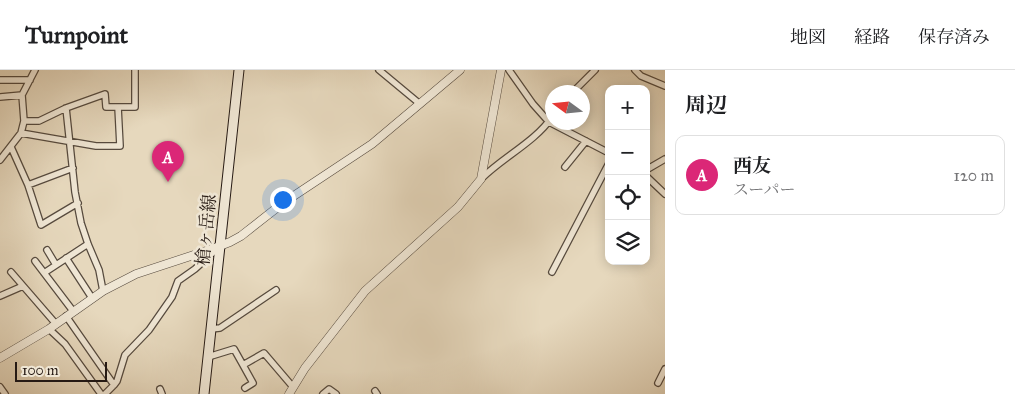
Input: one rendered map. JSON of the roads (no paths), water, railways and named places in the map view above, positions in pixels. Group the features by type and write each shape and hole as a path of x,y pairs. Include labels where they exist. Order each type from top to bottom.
{"main road":[{"name":"槍ヶ岳線","path":"204,394 239,70"}],"street":[{"path":"0,160 21,133 24,121 22,95 35,70"},
{"path":"24,121 39,121 66,108 105,94 106,107 135,107 135,70"},
{"path":"378,70 420,104"},
{"path":"0,358 52,327 103,291 136,274 220,246 241,236 282,203 372,144 460,70"},
{"path":"481,179 501,70"},
{"path":"509,70 533,104 545,114"},
{"path":"580,85 595,70"},
{"path":"635,70 641,76 665,86"},
{"path":"0,80 30,80"},
{"path":"0,97 22,95"},
{"path":"21,133 96,146 120,146 118,107"},
{"path":"66,108 78,203 88,244 99,270 103,291"},
{"path":"243,365 264,353 291,390 305,368 366,291 458,207 494,166 545,127"},
{"path":"568,130 605,151"},
{"path":"565,167 586,141"},
{"path":"11,147 28,185 41,225 78,203"},
{"path":"650,168 665,159"},
{"path":"28,185 73,168"},
{"path":"552,272 605,171"},
{"path":"650,180 665,194"},
{"path":"44,273 88,244"},
{"path":"11,272 105,394 117,381 124,355 149,330 172,297 178,281 206,260 220,246"},
{"path":"47,250 56,265"},
{"path":"66,258 92,298"},
{"path":"35,261 73,311"},
{"path":"0,296 22,286"},
{"path":"211,329 220,328 276,290"},
{"path":"66,316 114,385"},
{"path":"208,357 234,349 252,383 245,388"},
{"path":"658,383 665,369"},
{"path":"0,387 5,394"},
{"path":"323,394 329,389 336,394"}],"place":[{"name":"西友","path":"168,182"}]}
